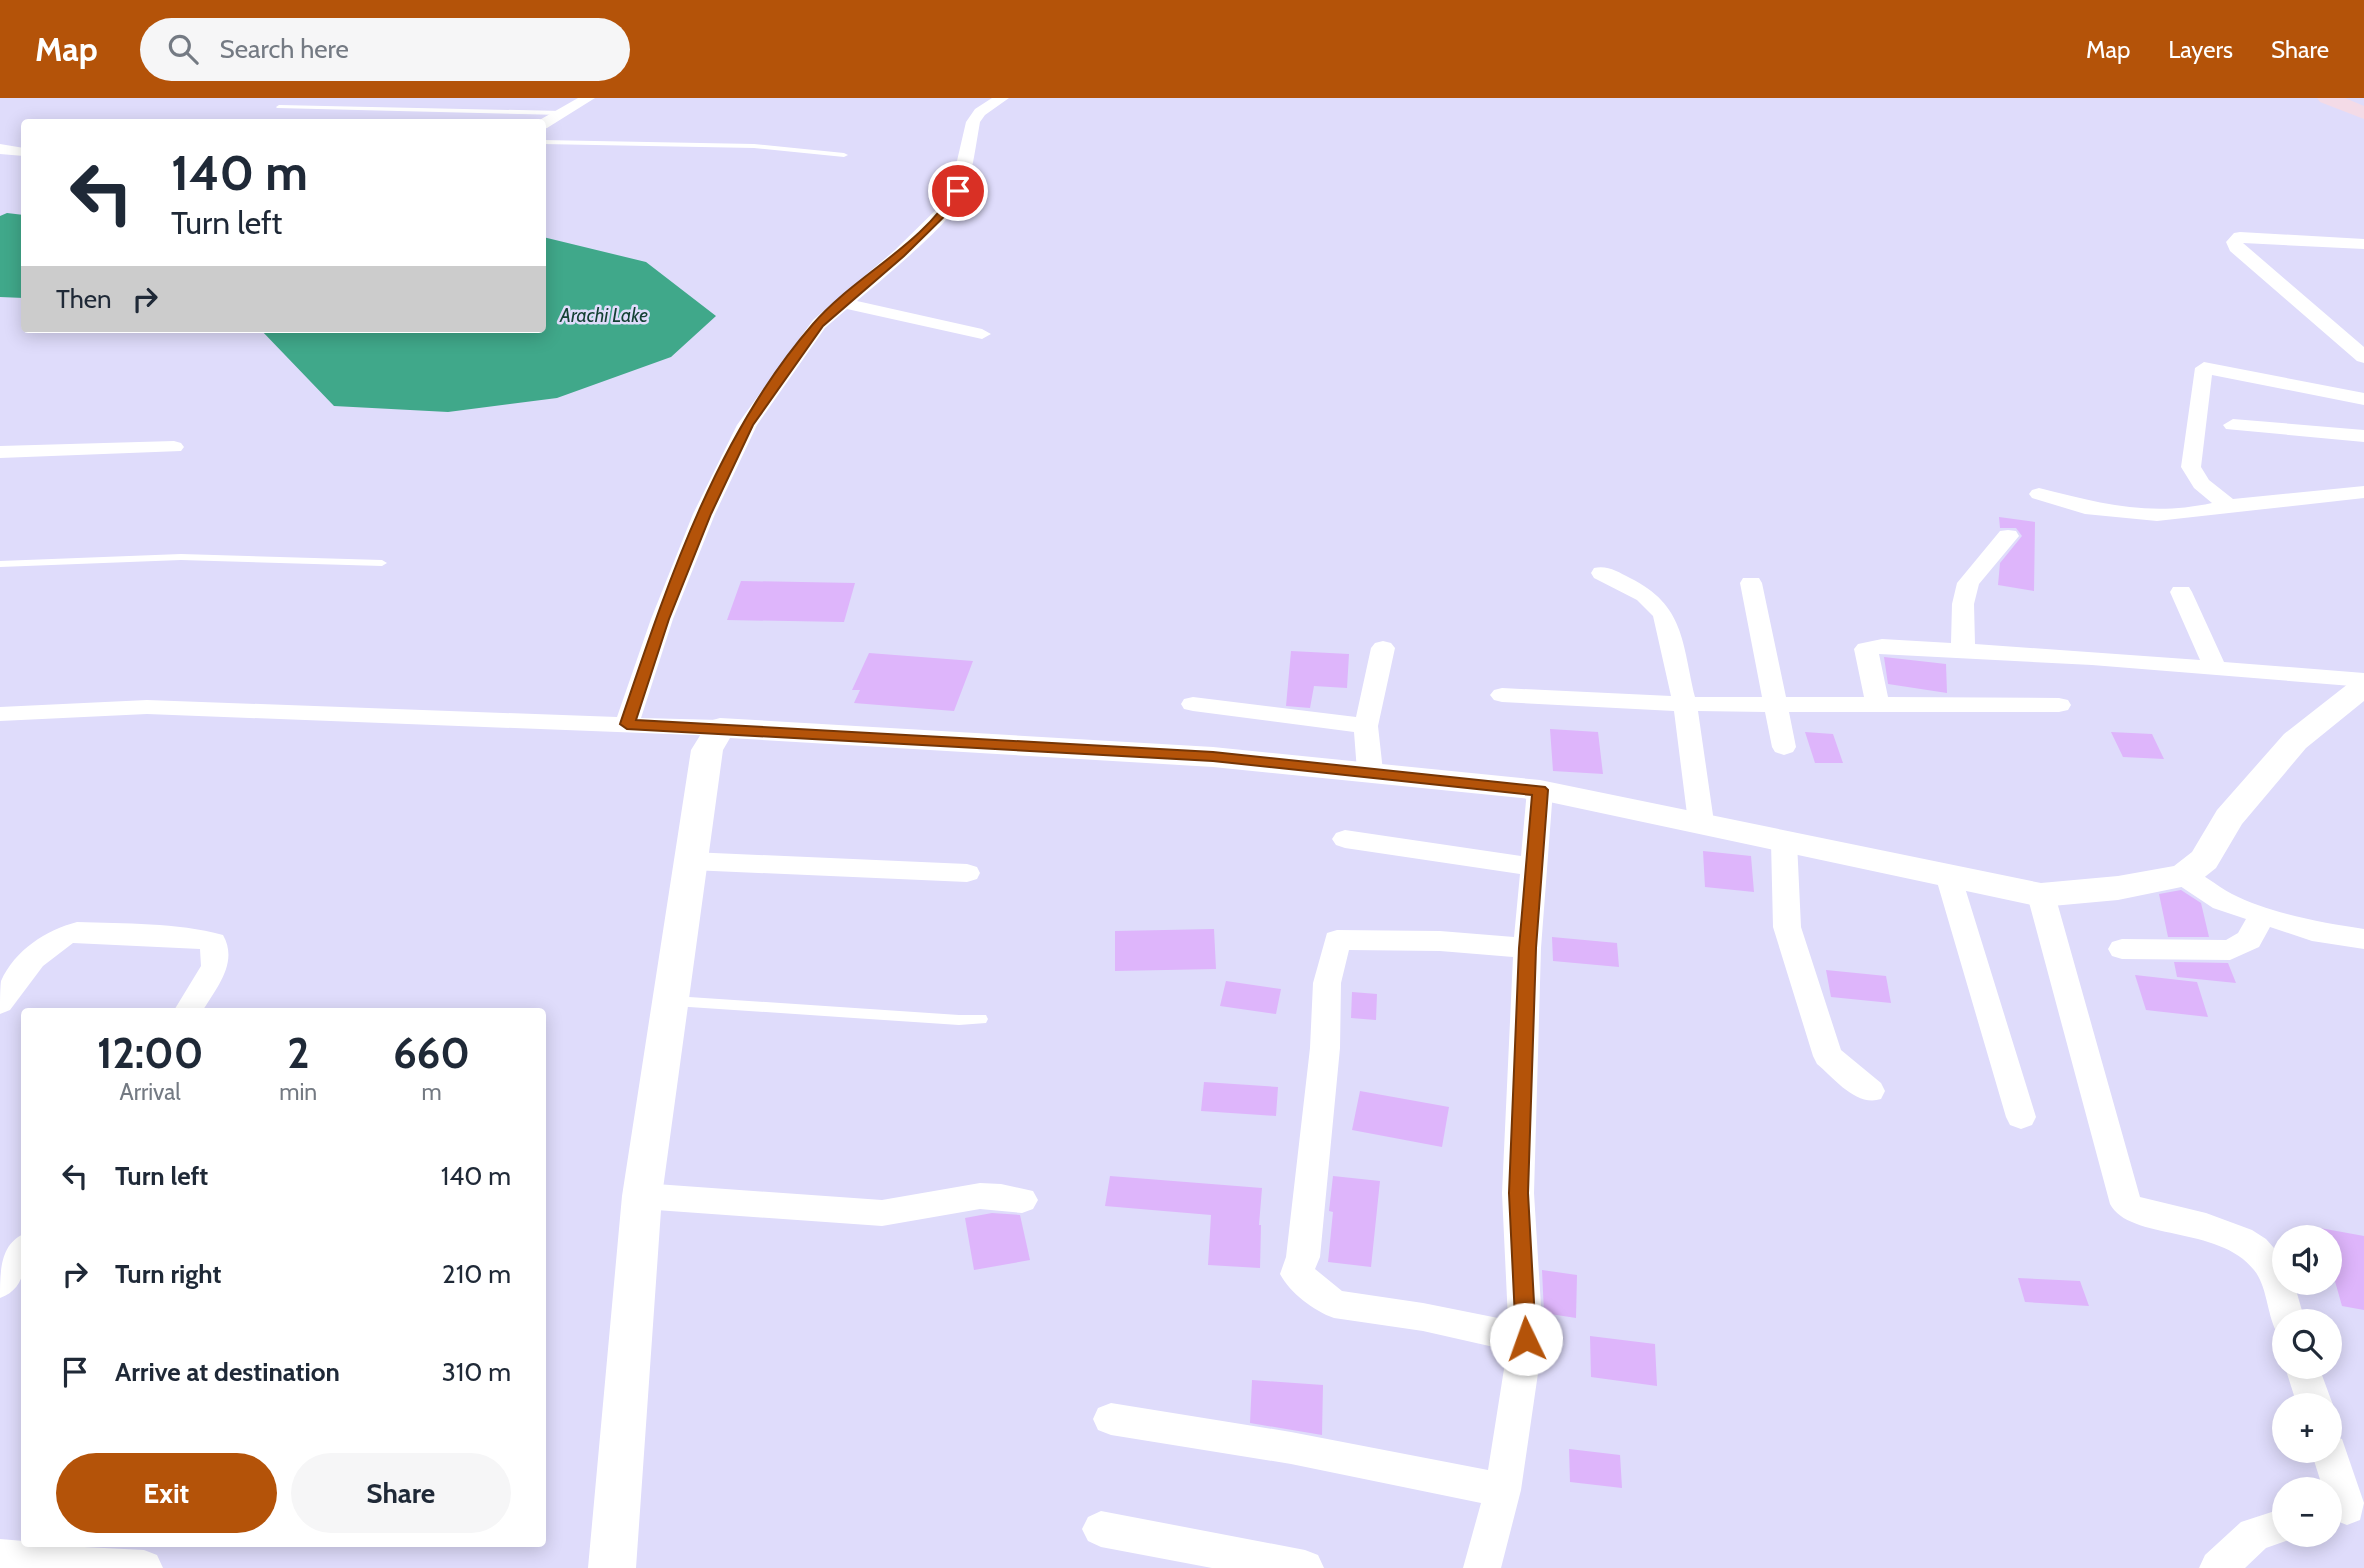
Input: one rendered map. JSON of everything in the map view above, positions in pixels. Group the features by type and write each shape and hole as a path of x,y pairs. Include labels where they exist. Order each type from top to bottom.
{"main road":[{"path":"2327,98 2364,113"}],"street":[{"path":"546,123 588,98"},
{"path":"627,724 662,619 700,526 747,425 796,352 819,324 901,254 952,203 958,191 972,122 980,112 1002,98"},
{"path":"0,149 21,152"},
{"path":"2364,244 2252,237 2241,237 2234,242 2236,247 2364,357"},
{"path":"842,303 982,334"},
{"path":"2229,506 2201,484 2191,467 2204,368 2364,399"},
{"path":"2232,425 2364,436"},
{"path":"0,452 174,447"},
{"path":"2039,494 2112,513 2160,515 2364,492"},
{"path":"1963,651 1963,604 1968,583 2008,536"},
{"path":"1602,573 1659,606 1667,626 1685,704 1701,822"},
{"path":"1751,583 1784,747"},
{"path":"2181,592 2216,670"},
{"path":"1877,703 1866,649 1882,646 2092,658 2364,683"},
{"path":"1370,771 1366,726 1383,648"},
{"path":"0,713 148,707 627,724 1213,757 1540,790 2041,895 2118,888 2184,876 2204,860 2229,818 2295,741 2364,683"},
{"path":"1502,695 1685,704 2059,705"},
{"path":"1193,705 1366,726"},
{"path":"612,1568 642,1196 707,750 720,728"},
{"path":"1482,1568 1503,1490 1526,1339 1518,1193 1527,948 1540,790"},
{"path":"1345,839 1533,867"},
{"path":"1784,842 1787,927 1828,1056 1870,1091"},
{"path":"691,861 967,873"},
{"path":"1948,875 2021,1117"},
{"path":"2184,876 2222,901 2312,930 2364,939"},
{"path":"2041,895 2126,1205 2136,1211 2218,1230 2256,1250 2271,1268 2284,1309"},
{"path":"2122,949 2230,950 2249,940 2262,915"},
{"path":"0,1003 54,939 64,933 90,932 190,937 213,942 215,966 189,1008"},
{"path":"1526,1339 1423,1317 1334,1304 1297,1274 1303,1257 1325,1048 1328,983 1337,940 1440,941 1527,948"},
{"path":"642,1196 882,1213 907,1212 994,1196 1022,1200"},
{"path":"0,1284 21,1252"},
{"path":"1111,1419 1291,1448 1503,1490"},
{"path":"2333,1463 2347,1510"},
{"path":"1101,1529 1305,1568"},
{"path":"2218,1568 2254,1534 2272,1529"},
{"path":"0,1557 144,1568"}],"lane":[{"path":"278,107 562,113"},
{"path":"546,142 754,146 844,155"},
{"path":"0,564 181,557 382,563"},
{"path":"672,1001 959,1020 981,1019"}],"water":[{"path":"7,213 21,215 21,298 0,297 0,216"},
{"name":"Arachi Lake","path":"546,238 646,262 716,316 671,357 557,398 448,412 334,406 264,333 546,333"}],"building":[{"path":"1999,517 2035,522 2034,591 1998,585 2000,563 2022,536 2016,528 2000,528"},
{"path":"741,581 855,583 844,622 727,620"},
{"path":"1291,651 1349,654 1347,688 1314,686 1310,708 1286,706"},
{"path":"869,653 973,661 954,711 854,703 860,690 852,690"},
{"path":"1884,657 1946,664 1947,693 1888,684"},
{"path":"1550,729 1598,732 1603,774 1553,771"},
{"path":"1805,732 1833,734 1843,763 1815,763"},
{"path":"2111,732 2152,734 2164,759 2123,757"},
{"path":"1703,851 1751,856 1754,892 1705,887"},
{"path":"2181,890 2201,903 2209,937 2168,937 2159,894"},
{"path":"1214,929 1216,969 1115,971 1115,931"},
{"path":"1552,937 1617,943 1619,967 1553,961"},
{"path":"2174,962 2228,963 2236,983 2177,977"},
{"path":"1826,970 1886,976 1891,1003 1831,997"},
{"path":"2135,975 2197,982 2208,1017 2146,1010"},
{"path":"1226,981 1281,989 1276,1014 1220,1006"},
{"path":"1352,992 1377,994 1376,1020 1351,1018"},
{"path":"1204,1082 1278,1087 1276,1116 1201,1111"},
{"path":"1360,1091 1449,1107 1442,1147 1352,1130"},
{"path":"1110,1176 1262,1188 1260,1268 1208,1265 1211,1215 1105,1206"},
{"path":"1333,1176 1380,1181 1371,1267 1328,1262"},
{"path":"992,1213 1020,1215 1030,1260 974,1270 965,1218"},
{"path":"2342,1232 2364,1236 2364,1310 2342,1306 2339,1295 2342,1295"},
{"path":"1542,1270 1577,1275 1576,1318 1544,1313"},
{"path":"2018,1278 2080,1281 2089,1306 2025,1302"},
{"path":"1590,1336 1655,1344 1657,1386 1591,1377"},
{"path":"1252,1380 1323,1385 1322,1435 1250,1423"},
{"path":"1569,1449 1620,1455 1622,1488 1570,1482"}],"route":[{"path":"958,191 952,203 901,254 819,324 796,352 747,425 704,514 662,619 627,724 1213,757 1540,790 1527,948 1518,1193 1526,1339"}]}
